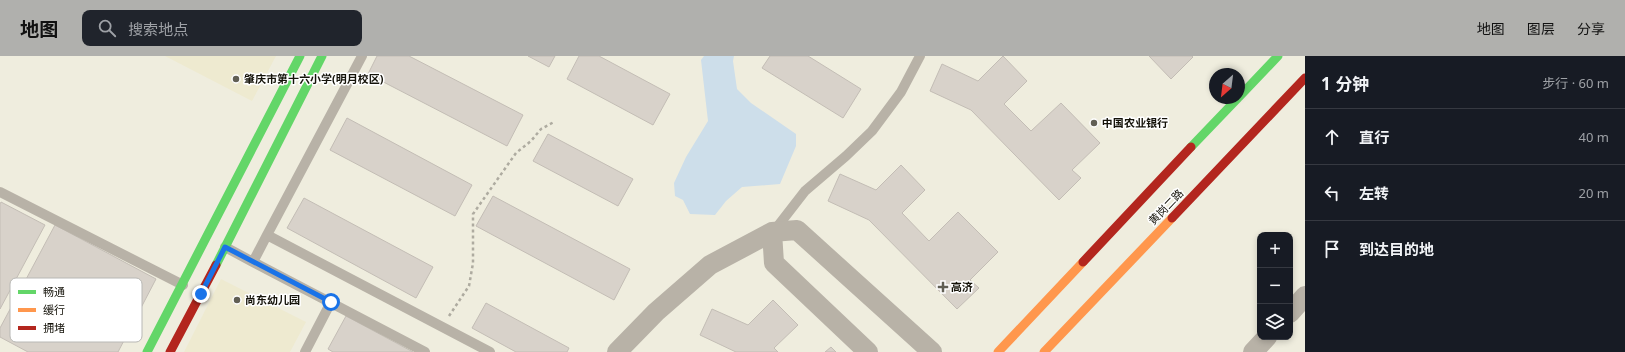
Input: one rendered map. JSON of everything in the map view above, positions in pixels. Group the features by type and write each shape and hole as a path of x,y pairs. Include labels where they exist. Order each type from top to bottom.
{"main road":[{"path":"146,352 300,56"},
{"path":"170,352 322,56"},
{"name":"黄岗二路","path":"1245,92 1278,56"},
{"name":"黄岗二路","path":"1044,352 1260,120 1305,78"},
{"name":"黄岗二路","path":"998,352 1234,104"}],"street":[{"path":"617,352 656,312 710,265 772,232 797,230 932,352"},
{"path":"772,232 774,263 868,352"},
{"path":"1293,310 1305,296"},
{"path":"1253,352 1264,340"}],"lane":[{"path":"253,262 362,56"},
{"path":"772,232 805,191 846,156 872,131 901,92 920,56"},
{"path":"0,192 201,294"},
{"path":"267,235 490,352"},
{"path":"225,247 425,352"},
{"path":"305,352 331,302"}],"path":[{"path":"442,327 469,286 473,263 473,214 516,153 531,141 541,129 554,122"}],"shaded area":[{"name":"肇庆市第十六小学(明月校区)","path":"165,56 276,56 252,101"},
{"name":"尚东幼儿园","path":"221,279 306,322 290,352 184,352"}],"water":[{"path":"704,56 734,56 733,61 737,89 751,103 796,134 796,146 780,184 742,187 726,201 715,215 690,214 683,200 675,196 674,183 686,157 708,121 701,60"}],"building":[{"path":"377,56 409,56 523,115 507,146 368,74"},
{"path":"528,56 555,56 549,67"},
{"path":"579,56 599,56 670,94 653,125 567,79"},
{"path":"770,56 808,56 861,89 843,118 762,68"},
{"path":"1003,56 1027,81 1004,104 1031,131 1061,103 1100,143 1072,170 1081,178 1059,200 971,110 930,91 942,64 978,81"},
{"path":"1149,56 1192,56 1193,57 1171,79"},
{"path":"347,118 472,185 455,216 330,150"},
{"path":"548,134 633,179 618,206 533,161"},
{"path":"901,165 925,190 902,213 929,241 958,212 998,252 970,280 979,288 957,309 869,220 828,201 840,174 876,190"},
{"path":"493,196 630,269 614,300 476,226"},
{"path":"304,198 433,267 416,298 287,228"},
{"path":"1,202 45,225 17,278 10,278 10,290 0,309"},
{"path":"55,225 156,279 142,306 142,278 27,278"},
{"path":"773,300 798,325 774,348 778,352 736,352 700,335 712,309 748,325"},
{"path":"486,303 569,348 567,352 516,352 472,328"},
{"path":"10,309 10,342 123,342 118,352 28,352 0,337 0,328"},
{"path":"346,316 413,352 333,352 328,349"},
{"path":"831,347 836,352 825,352"}],"traffic: fast":[{"path":"147,352 300,56"},
{"path":"216,265 322,56"},
{"path":"1245,91 1278,56"},
{"path":"1191,147 1232,104"}],"traffic: slow":[{"path":"1044,352 1172,218"},
{"path":"998,352 1083,262"}],"traffic: jam":[{"path":"1172,218 1305,78"},
{"path":"1083,262 1191,147"},
{"path":"170,352 216,265"}],"place":[{"name":"肇庆市第十六小学(明月校区)","path":"236,79"},
{"name":"中国农业银行","path":"1094,123"},
{"name":"高济","path":"943,287"},
{"name":"尚东幼儿园","path":"237,300"}],"route":[{"path":"201,294 225,247 331,302"}]}
